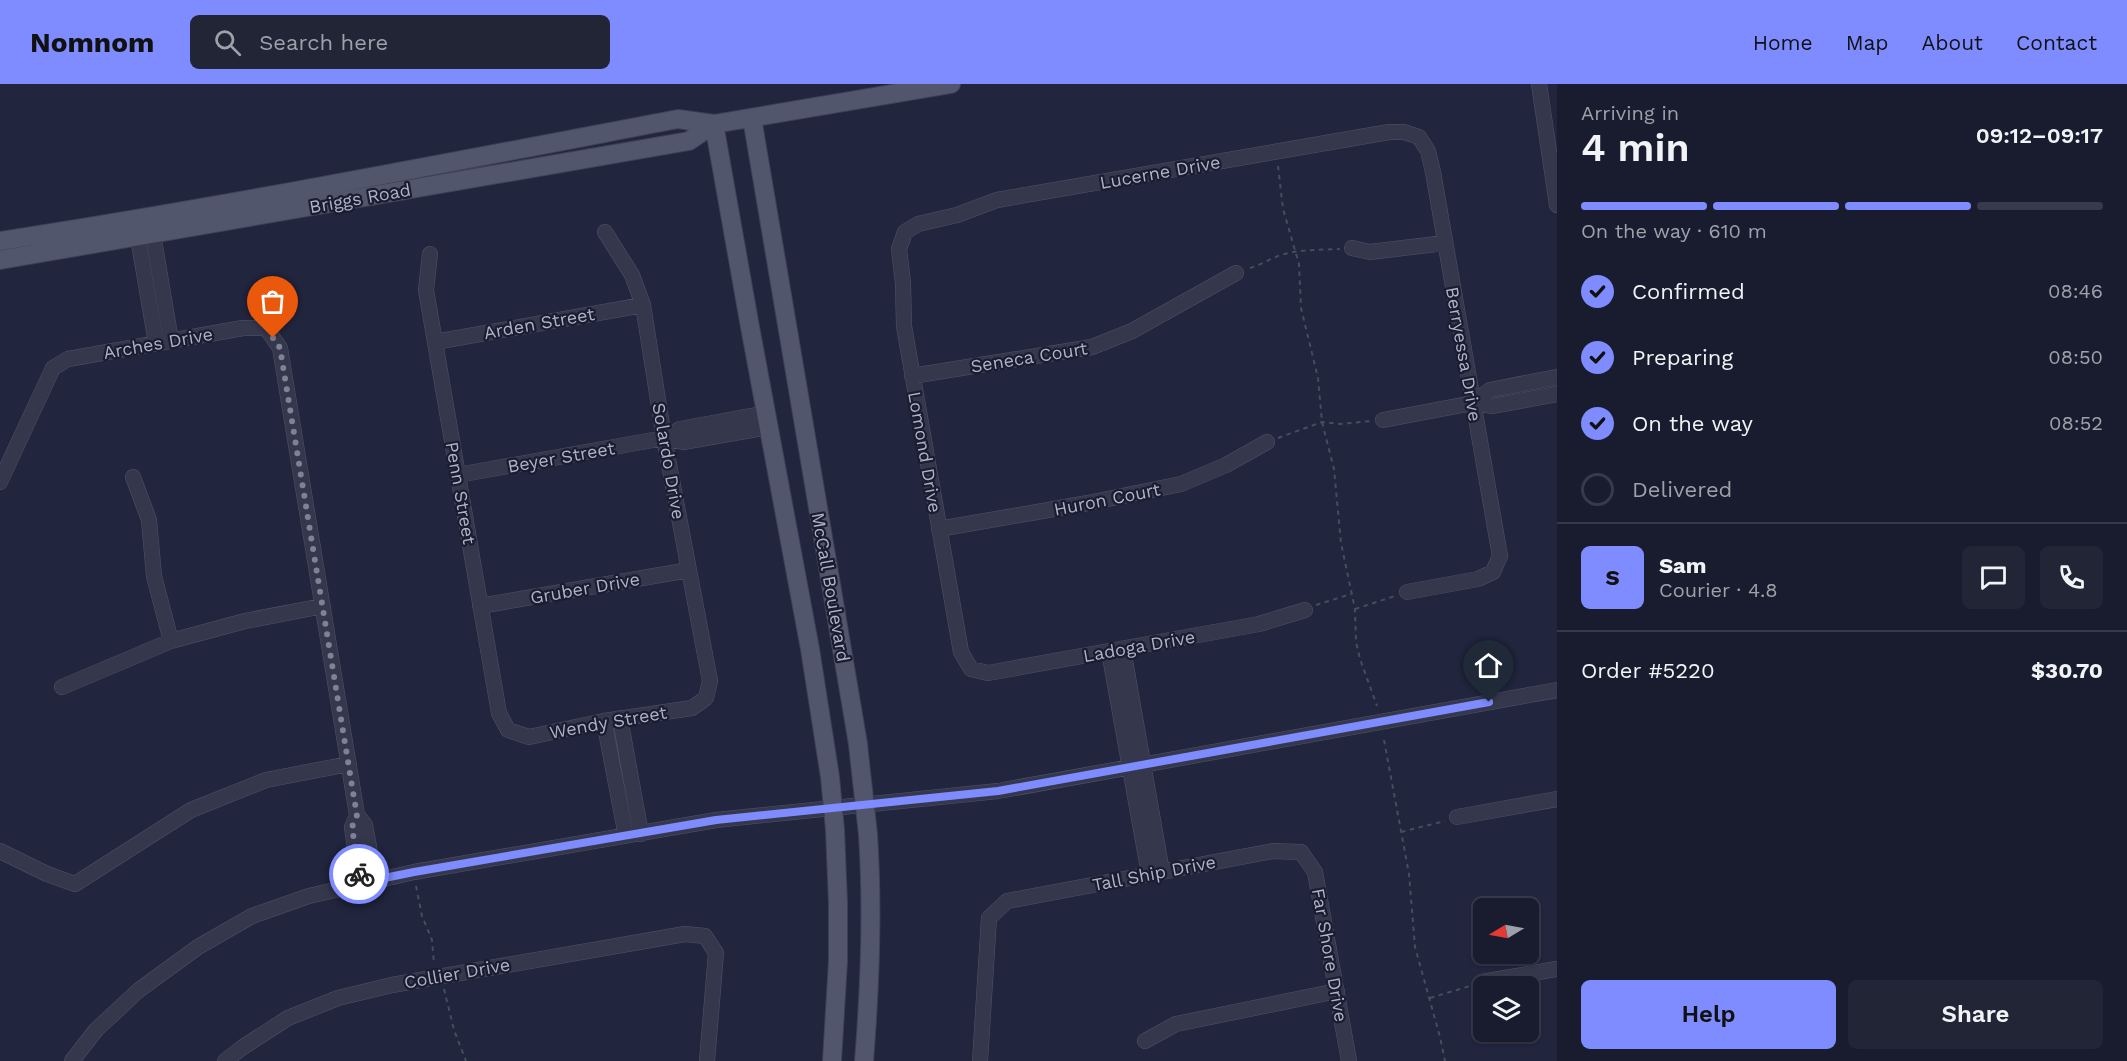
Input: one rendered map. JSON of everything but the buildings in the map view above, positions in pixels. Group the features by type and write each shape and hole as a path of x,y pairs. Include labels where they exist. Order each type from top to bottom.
{"main road":[{"name":"Briggs Road","path":"0,241 144,227 689,141 714,124 951,84"},
{"name":"McCall Boulevard","path":"752,118 858,744 868,836 870,915 864,1061"},
{"name":"McCall Boulevard","path":"714,124 826,743 833,808 838,903 838,961 832,1061"},
{"name":"Briggs Road","path":"0,260 144,227"}],"street":[{"path":"1539,84 1557,205"},
{"name":"Lucerne Drive","path":"905,232 918,224 957,215 998,201 1389,132 1404,132 1419,137"},
{"name":"Berryessa Drive","path":"1407,592 1478,579 1493,572 1500,556 1430,161 1428,151 1419,137"},
{"path":"144,227 163,342"},
{"name":"Solardo Drive","path":"604,232 632,274 643,305 664,438 710,681 706,698"},
{"name":"Lomond Drive","path":"905,232 899,249 904,326 961,652 971,669"},
{"path":"1352,248 1370,252 1444,243"},
{"name":"Penn Street","path":"430,254 426,290 499,713 508,730"},
{"name":"Seneca Court","path":"912,376 1092,347 1132,331 1236,273"},
{"name":"Arden Street","path":"435,342 643,305"},
{"name":"Arches Drive","path":"0,482 53,368 68,359 243,328 266,328 280,348 323,606"},
{"path":"1473,403 1490,390 1557,377"},
{"path":"1383,420 1473,403 1493,406 1557,394"},
{"name":"Beyer Street","path":"458,475 664,438 680,429 768,420"},
{"name":"Huron Court","path":"939,529 1088,504 1180,484 1226,465 1267,442"},
{"path":"133,477 149,520 154,576 171,641"},
{"name":"Gruber Drive","path":"480,606 689,570"},
{"path":"62,687 171,641 245,621 323,606 357,815 352,827 368,882"},
{"name":"Ladoga Drive","path":"971,669 988,673 1258,624 1305,610"},
{"path":"1116,650 1156,873"},
{"path":"72,1061 96,1030 139,990 198,947 252,916 309,896 368,882 716,820 998,791 1557,690"},
{"name":"Wendy Street","path":"508,730 529,737 620,718 692,708 706,698"},
{"path":"620,718 633,835"},
{"path":"604,721 633,835"},
{"path":"0,851 47,874 75,884 191,810 266,780 349,764"},
{"path":"1457,817 1557,799"},
{"name":"Tall Ship Drive","path":"980,1061 989,918 1007,901 1273,851 1301,852"},
{"name":"Far Shore Drive","path":"1301,852 1315,872 1349,1061"},
{"name":"Collier Drive","path":"225,1061 288,1018 338,998 392,985 685,934 705,936 716,953 707,1061"},
{"path":"1517,976 1557,969"},
{"path":"1144,1041 1176,1024 1337,991"}],"path":[{"path":"1275,152 1283,209 1299,264 1301,308 1318,378 1322,422 1334,469 1341,543 1355,609 1356,642 1377,706"},
{"path":"1236,273 1266,263 1280,255 1311,249 1352,248"},
{"path":"1267,442 1322,422 1340,424 1383,420"},
{"path":"1355,609 1407,592"},
{"path":"1305,610 1325,601 1351,594"},
{"path":"1384,740 1409,874 1415,947 1445,1061"},
{"path":"1401,832 1431,826 1457,817"},
{"path":"1430,998 1473,985"}],"way so far":[{"path":"273,338 280,348 357,815 352,827 359,874"}],"route":[{"path":"359,874 360,883 716,820 998,791 1489,702"}]}
